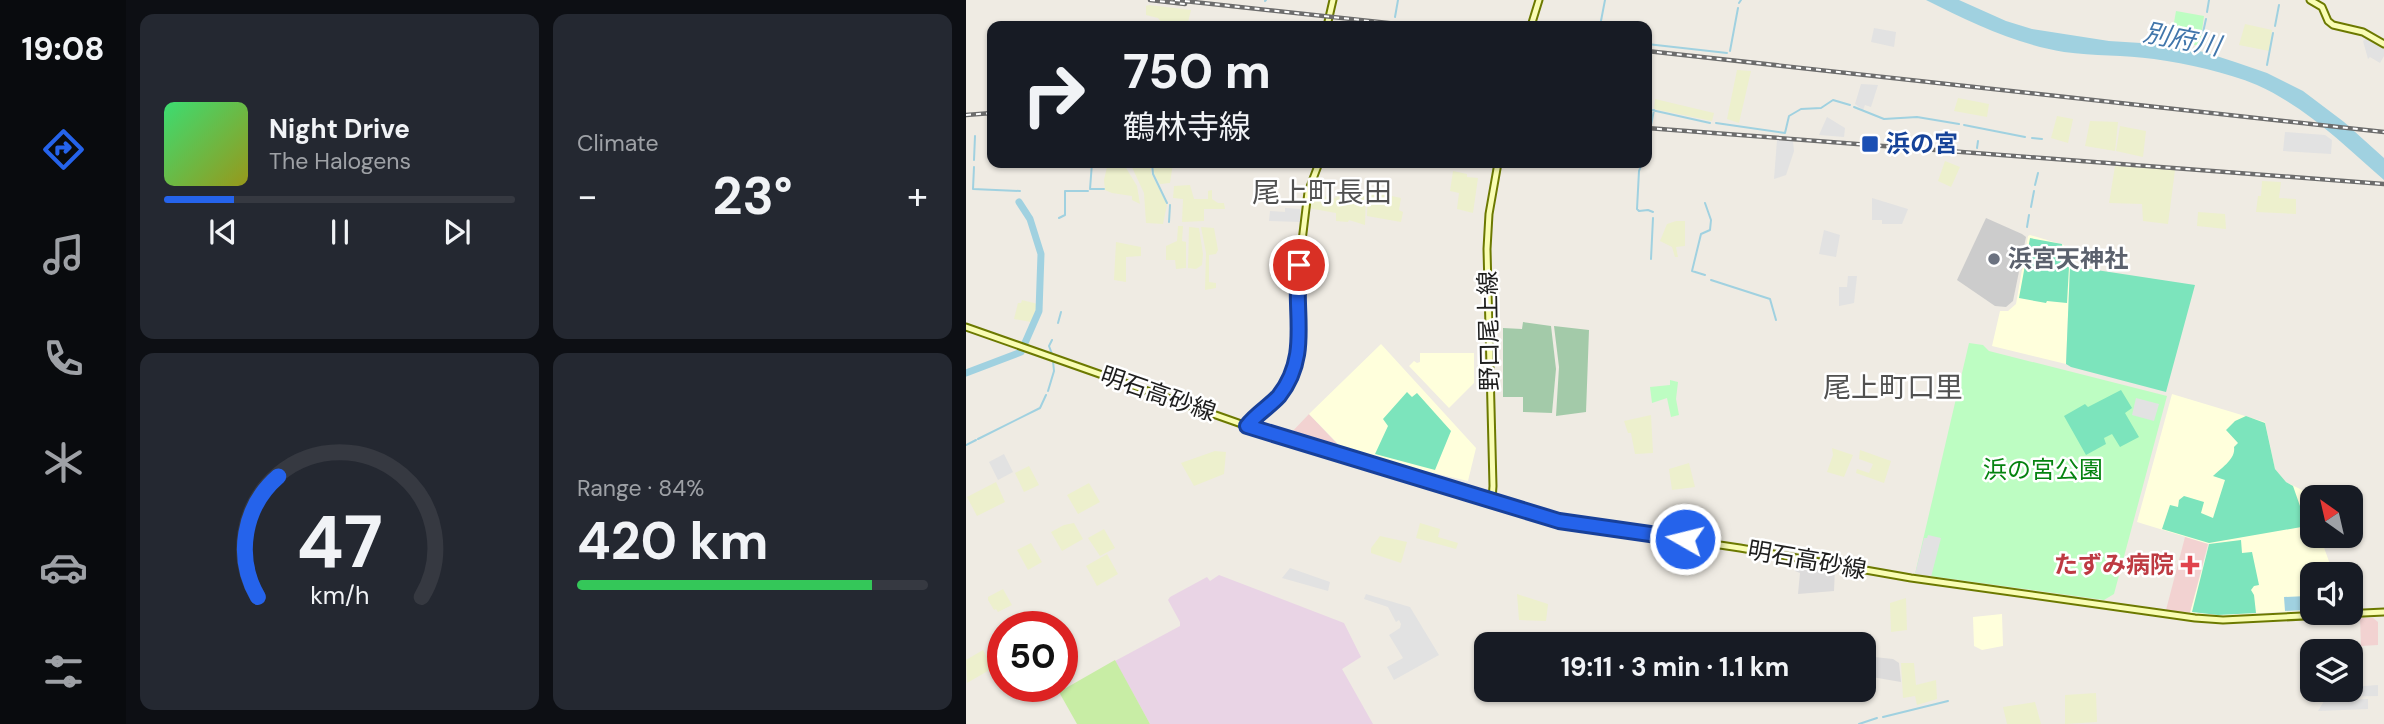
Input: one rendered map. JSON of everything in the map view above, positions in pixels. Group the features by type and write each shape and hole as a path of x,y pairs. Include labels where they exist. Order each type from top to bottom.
{"main road":[{"path":"1328,21 1333,0"},
{"path":"1533,21 1539,0"},
{"path":"2310,0 2322,7 2328,21 2333,24 2363,32 2384,44"},
{"path":"1247,426 1278,397 1298,355 1297,282 1308,192 1317,168"},
{"name":"野口尾上線","path":"1492,500 1487,249 1489,214 1497,168"},
{"name":"明石高砂線","path":"966,327 1247,426 1574,524 1733,547 1910,578 2162,614 2223,620 2384,612"}],"shaded area":[{"path":"1146,6 1191,10 1188,21 1160,21 1146,15"},
{"path":"2245,24 2272,30 2269,51 2239,45"},
{"path":"1874,28 1896,32 1894,47 1871,42"},
{"path":"2367,38 2384,48 2380,63 2370,57 2368,59 2363,41"},
{"path":"1737,70 1751,71 1739,123 1727,119"},
{"path":"1861,84 1878,85 1871,107 1865,105 1863,110 1855,104"},
{"path":"1958,98 1989,104 1987,117 1954,111"},
{"path":"1655,99 1714,113 1712,121 1654,109"},
{"path":"2057,116 2073,119 2068,143 2051,138"},
{"path":"1827,117 1845,128 1844,137 1819,135"},
{"path":"2090,121 2118,122 2115,151 2085,146"},
{"path":"2120,126 2146,131 2143,157 2116,151"},
{"path":"2285,132 2325,135 2332,140 2331,154 2283,151"},
{"path":"1777,140 1793,141 1794,151 1786,175 1774,179"},
{"path":"1945,161 1960,167 1951,187 1938,181"},
{"path":"2115,166 2175,170 2168,224 2143,221 2142,204 2109,203"},
{"path":"1107,168 1126,168 1137,186 1140,204 1132,200 1132,196 1105,190"},
{"path":"1132,168 1151,168 1167,205 1163,224 1146,223 1144,193"},
{"path":"1153,168 1172,168 1170,183 1160,184"},
{"path":"1453,171 1478,178 1473,213 1457,209 1459,193 1450,191"},
{"path":"2262,181 2281,182 2279,198 2296,199 2296,214 2256,212"},
{"path":"1190,185 1194,199 1208,199 1208,191 1212,190 1212,199 1224,203 1225,209 1204,209 1204,221 1182,222 1183,199 1173,198 1174,186"},
{"path":"1349,188 1366,191 1365,225 1349,220 1336,221 1336,213 1308,208 1309,200 1315,201 1316,195 1336,198 1337,194 1348,196"},
{"path":"1368,191 1401,198 1401,222 1367,216"},
{"path":"1872,198 1908,209 1902,224 1882,224 1882,220 1872,220"},
{"path":"1285,208 1300,209 1300,222 1269,221 1270,211 1285,212"},
{"path":"2198,212 2225,214 2226,229 2197,226"},
{"name":"浜宮天神社","path":"1986,218 2026,237 2013,301 2006,307 1995,306 1957,280"},
{"path":"1685,221 1685,246 1676,247 1678,257 1675,257 1672,247 1660,241 1667,224"},
{"path":"1178,226 1183,226 1186,268 1176,269 1175,260 1166,260 1166,246 1177,241"},
{"path":"1189,227 1199,228 1203,254 1202,265 1196,269 1188,268"},
{"path":"1201,227 1214,228 1218,250 1216,254 1209,255 1209,282 1216,283 1216,288 1205,290 1206,253"},
{"path":"1824,230 1840,235 1836,257 1819,254"},
{"path":"2030,235 2064,245 2064,263 2070,266 2066,364 1992,346 2000,311 2008,311 2016,304"},
{"path":"1116,242 1141,247 1141,256 1126,257 1126,282 1114,280"},
{"path":"1848,276 1857,276 1854,303 1839,306 1839,287 1847,287"},
{"path":"1022,300 1038,304 1031,322 1014,319 1018,303"},
{"path":"1523,322 1551,326 1556,369 1552,413 1523,412 1523,397 1503,397 1503,328 1522,329"},
{"path":"1554,326 1589,330 1586,412 1556,416 1559,367"},
{"path":"1381,344 1476,448 1468,481 1403,466 1401,469 1361,457 1343,449 1309,414"},
{"path":"1420,353 1474,353 1474,383 1449,408 1409,366 1414,361 1420,362"},
{"path":"2172,394 2265,422 2275,469 2286,482 2300,489 2300,548 2324,548 2329,562 2300,562 2300,611 2226,615 2190,613 2209,544 2137,522"},
{"path":"2136,398 2159,404 2154,421 2132,415"},
{"path":"1309,414 1343,450 1341,452 1288,436"},
{"path":"1651,415 1653,453 1635,454 1631,433 1628,433 1624,421"},
{"path":"1832,448 1853,455 1844,477 1827,472 1833,455"},
{"path":"1860,450 1891,461 1884,483 1856,473 1857,469 1869,473 1873,464 1859,459"},
{"path":"1215,451 1226,452 1224,474 1194,486 1181,463"},
{"path":"1004,454 1013,472 998,480 989,462"},
{"path":"1689,463 1695,487 1672,490 1669,469"},
{"path":"1029,466 1039,485 1024,492 1015,473"},
{"path":"996,482 1005,502 977,516 967,497"},
{"path":"1089,483 1100,502 1078,514 1067,495"},
{"path":"1074,523 1083,539 1062,551 1051,532"},
{"path":"1420,523 1440,529 1438,537 1458,543 1456,549 1416,538"},
{"path":"1104,529 1115,548 1100,556 1088,538"},
{"path":"1928,535 1941,538 1931,577 1915,574 1924,538"},
{"path":"1380,536 1407,542 1401,563 1371,553 1371,548"},
{"name":"たずみ病院","path":"2185,537 2208,544 2190,613 2166,610"},
{"path":"1031,543 1042,562 1028,570 1017,550"},
{"path":"1681,550 1696,550 1695,566 1670,564 1670,559 1679,559"},
{"path":"1107,554 1118,574 1097,586 1086,566"},
{"path":"1798,561 1835,568 1834,591 1798,594 1800,573 1795,571"},
{"path":"1290,568 1330,582 1328,591 1282,578"},
{"path":"1219,575 1344,623 1361,657 1342,669 1373,724 1150,724 1115,661 1180,626 1168,600 1170,597 1207,577 1210,581"},
{"path":"1003,589 1012,605 1000,611 994,610 988,597"},
{"path":"1366,594 1410,607 1439,655 1394,680 1387,667 1403,658 1389,635 1400,628 1401,624 1399,620 1396,622 1388,607 1364,599"},
{"path":"1517,594 1548,604 1546,621 1519,620"},
{"path":"1906,598 1907,630 1891,632 1890,603"},
{"path":"2002,614 2003,646 1982,650 1974,646 1973,617"},
{"path":"2363,618 2373,618 2378,622 2378,645 2363,646 2363,639 2361,639"},
{"path":"983,650 987,657 987,671 967,683 966,660"},
{"path":"1876,657 1893,659 1899,663 1901,682 1876,678"},
{"path":"1901,663 1914,663 1916,685 1936,680 1937,699 1917,705 1915,696 1903,698"},
{"path":"2378,685 2378,696 2363,696 2363,686"},
{"path":"2096,693 2097,722 2065,724 2065,695"},
{"path":"2363,699 2368,699 2368,709 2318,711 2323,702 2363,702"},
{"path":"2035,702 2041,724 2007,724 2003,707"}],"green space":[{"path":"2176,11 2204,16 2200,46 2171,40"},
{"path":"2030,238 2062,244 2064,266 2069,267 2067,303 2046,303 2019,298"},
{"path":"2070,266 2195,285 2166,392 2066,364"},
{"name":"浜の宮公園","path":"1969,343 1983,345 1989,351 2167,396 2114,594 2104,600 1915,574"},
{"path":"1670,380 1678,382 1676,399 1679,415 1671,417 1667,398 1652,403 1650,387 1670,385"},
{"path":"2121,390 2132,408 2125,413 2139,437 2120,447 2112,434 2104,438 2106,444 2086,455 2064,416 2085,404 2088,407"},
{"path":"1407,392 1412,397 1417,393 1451,431 1435,470 1375,454 1388,426 1383,419"},
{"path":"2246,416 2265,423 2275,469 2293,486 2300,506 2300,527 2209,543 2162,529 2170,505 2178,507 2179,500 2184,496 2204,502 2201,513 2213,518 2225,480 2213,476 2230,459 2238,443 2226,430 2235,421"},
{"path":"2241,540 2242,553 2252,552 2259,585 2251,590 2256,613 2218,615 2192,612 2209,544"},
{"path":"1115,660 1150,724 1077,724 1065,702 1078,702 1078,681"}],"water":[{"name":"別府川","path":"1926,0 1959,0 2006,21 2032,29 2204,52 2267,73 2303,91 2344,122 2384,158 2384,180 2308,115 2275,94 2245,80 2167,61 2064,52 2028,44"},
{"path":"2300,596 2300,610 2285,611 2284,597"}],"waterway":[{"path":"1395,17 1398,0"},
{"path":"1601,21 1605,0"},
{"path":"2207,12 2209,0"},
{"path":"2275,26 2279,5"},
{"path":"1730,51 1738,8"},
{"path":"2200,46 2206,19"},
{"path":"2267,65 2273,33"},
{"path":"1652,45 1727,53"},
{"path":"1716,123 1785,133 1789,116 1801,109 1821,108 1833,100 1850,105"},
{"path":"1854,107 1884,119 1917,117 1959,124"},
{"path":"1652,110 1710,123"},
{"path":"1652,120 1654,110"},
{"path":"1964,125 2025,137"},
{"path":"974,160 975,136"},
{"path":"2032,138 2042,139"},
{"path":"1977,148 1978,141"},
{"path":"974,167 973,189 1020,191"},
{"path":"1092,168 1090,189 1104,189"},
{"path":"1152,168 1167,203"},
{"path":"1640,168 1637,209 1653,212"},
{"path":"2035,185 2038,173"},
{"path":"1059,218 1065,215 1065,191 1088,191"},
{"path":"2031,207 2034,191"},
{"path":"966,373 1021,352 1039,311 1041,254 1030,219 1019,202"},
{"path":"1705,203 1711,220 1710,230 1701,234 1692,271 1705,275"},
{"path":"1169,222 1170,205"},
{"path":"2027,227 2029,215"},
{"path":"1651,259 1653,218"},
{"path":"1711,280 1770,299 1776,320"},
{"path":"1058,323 1061,312"},
{"path":"1052,340 1049,346 1052,354"},
{"path":"1048,391 1054,371 1053,361"},
{"path":"978,439 1040,408 1046,395"},
{"path":"966,445 976,440"},
{"path":"1883,717 1948,701"},
{"path":"1859,724 1877,718"}],"railway":[{"path":"1150,0 1185,4"},
{"path":"1175,0 1370,21"},
{"path":"1652,52 2384,132"},
{"path":"966,115 987,113"},
{"path":"1652,128 2384,184"}],"place":[{"name":"浜の宮","path":"1870,144"},
{"name":"浜宮天神社","path":"1994,259"},
{"name":"たずみ病院","path":"2190,565"}],"district":[{"name":"尾上町長田","path":"1322,192"},
{"name":"尾上町口里","path":"1893,387"}],"route":[{"path":"1299,265 1296,292 1298,355 1278,397 1247,426 1559,521 1685,539"}]}
